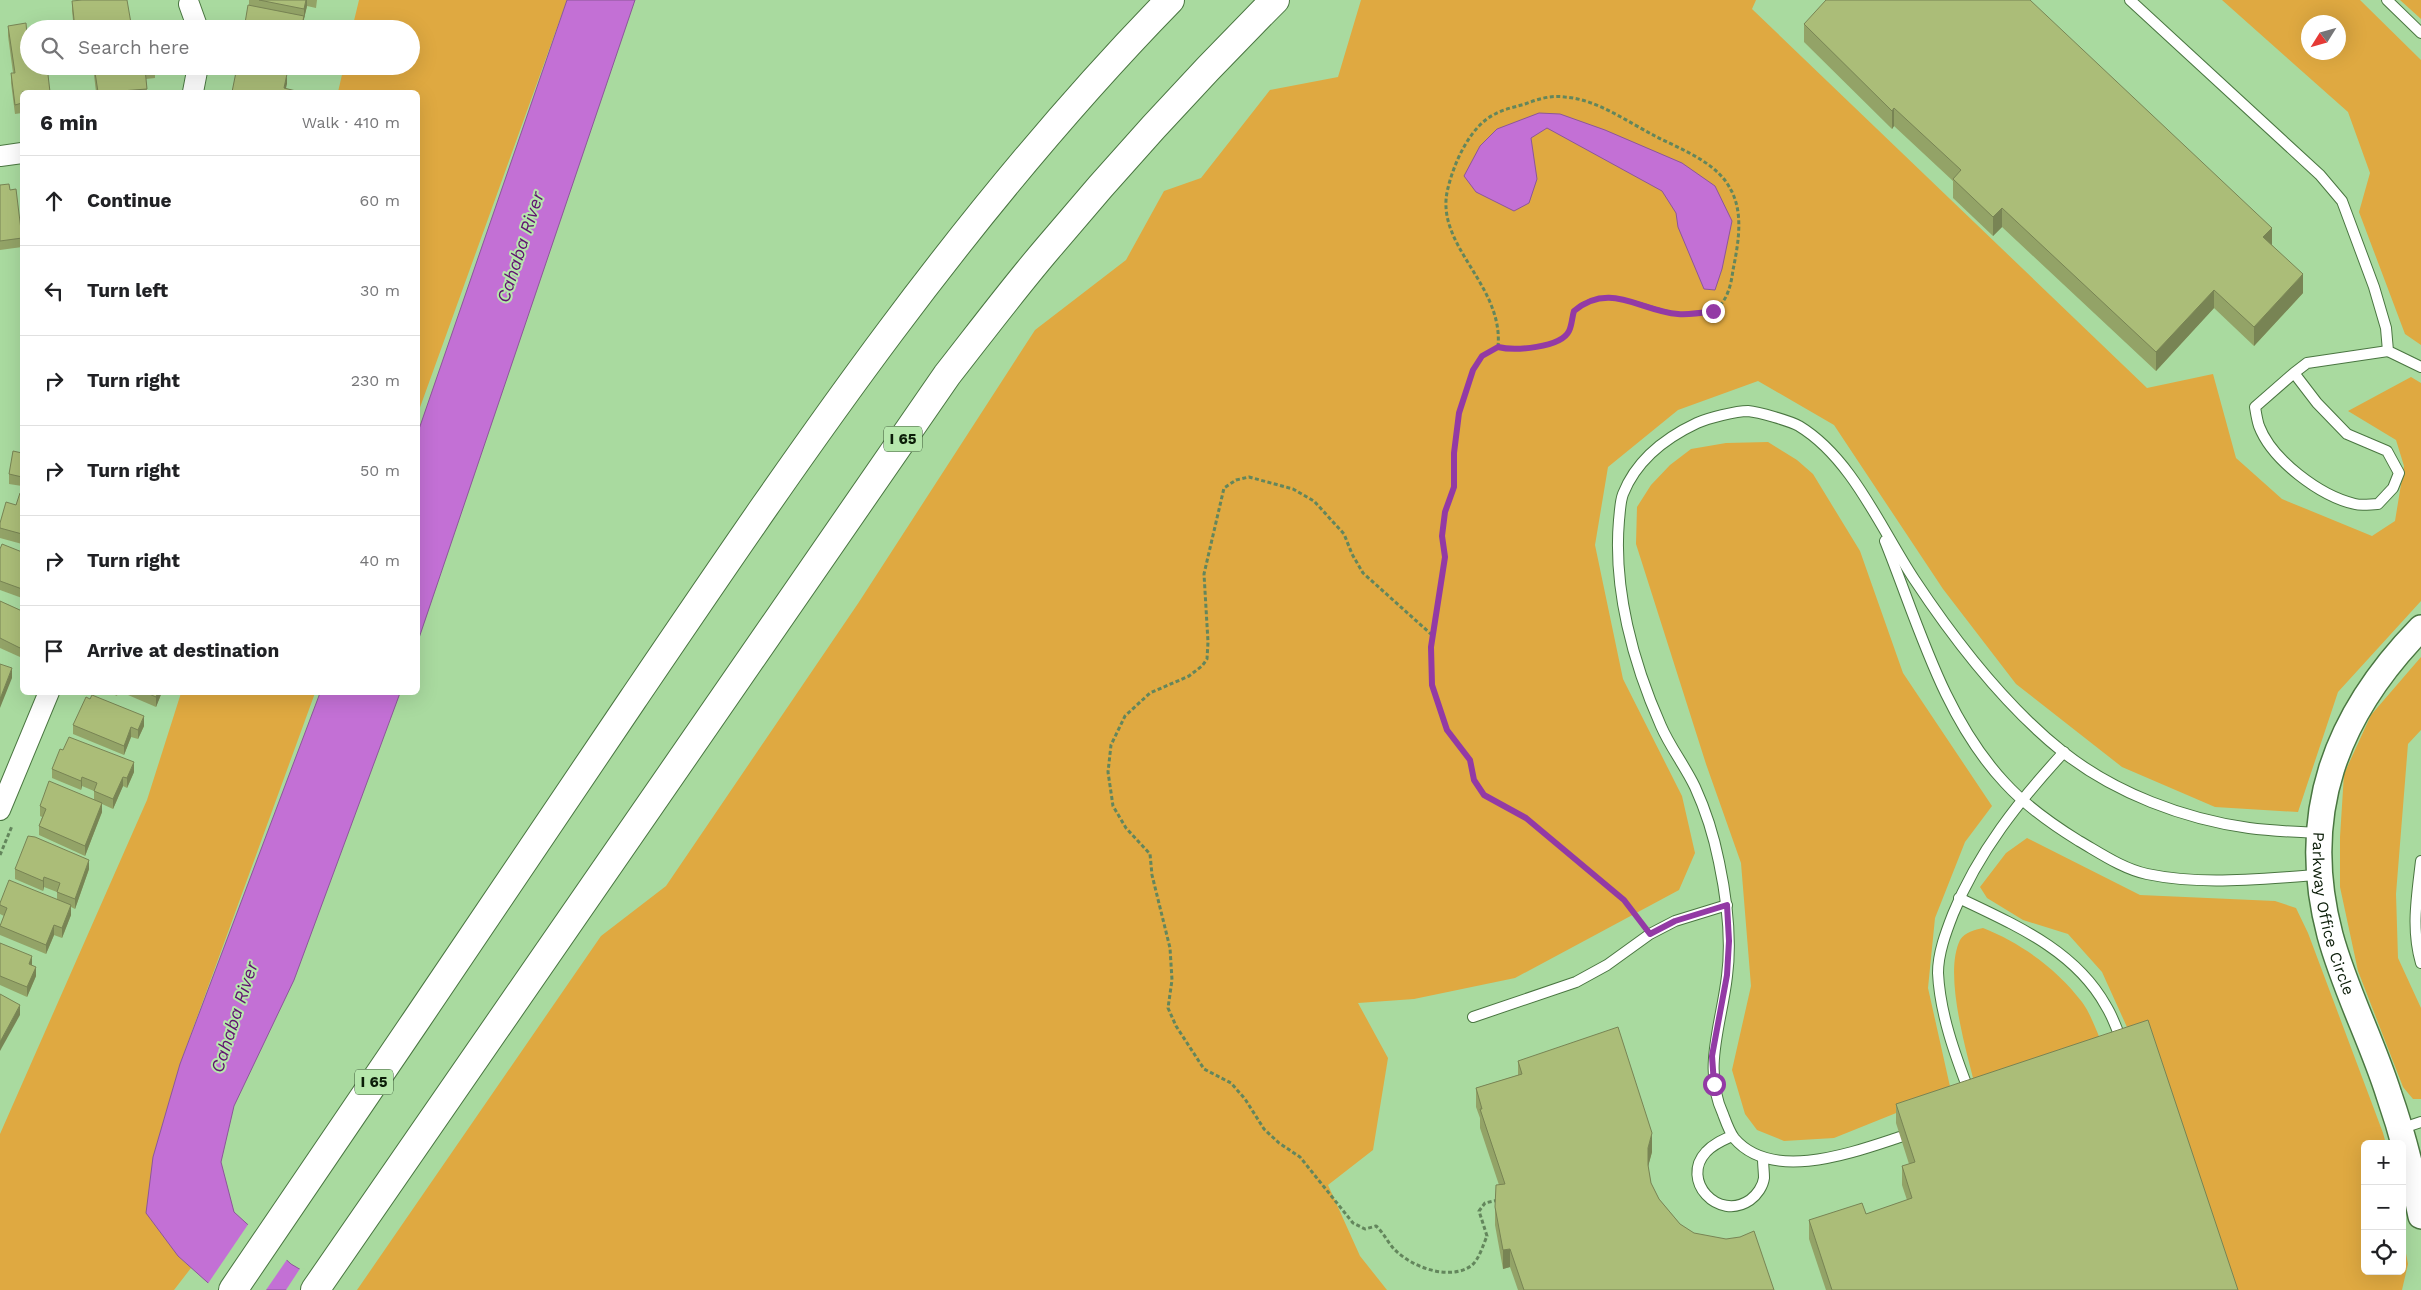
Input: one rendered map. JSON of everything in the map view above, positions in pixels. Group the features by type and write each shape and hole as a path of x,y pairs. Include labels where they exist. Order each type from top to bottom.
{"highway":[{"name":"I 65","path":"232,1290 516,874 761,510 874,350 946,256 1029,154 1170,0"},
{"name":"I 65","path":"314,1290 947,376 1047,248 1125,158 1275,0"}],"street":[{"path":"189,4 195,20"},
{"path":"193,90 196,75"},
{"path":"0,156 20,153"},
{"name":"Parkway Office Circle","path":"2421,628 2386,666 2360,704 2332,761 2323,797 2319,833 2322,896 2330,936 2411,1126 2410,1160 2421,1216"},
{"path":"0,810 48,695"}],"lane":[{"path":"2130,0 2320,175 2342,201 2374,287 2386,328 2388,351"},
{"path":"2387,0 2421,33"},
{"path":"2294,373 2317,402 2347,434 2386,451 2399,473 2393,488 2378,504 2356,504 2323,492 2298,474 2271,447 2258,425 2255,407 2294,373 2307,363 2388,351 2421,367"},
{"path":"1900,1137 1837,1157 1798,1160 1763,1158 1732,1136 1719,1106 1712,1056 1727,975 1729,941 1727,905 1718,856 1709,822 1695,786 1661,728 1638,663 1622,598 1618,536 1621,498 1640,462 1674,435 1703,420 1748,411 1797,424 1843,464 1915,581 1996,688 2064,752 2108,781 2177,811 2249,828 2319,833"},
{"path":"1874,515 1938,677 1960,718 1991,766 2021,799 2073,837 2105,856 2145,874 2196,881 2321,875"},
{"path":"1972,1098 1946,1026 1938,972 1944,935 1964,886 1994,836 2021,799 2064,752"},
{"path":"2421,861 2414,922 2417,949 2421,963"},
{"path":"1959,898 2019,927 2044,942 2072,963 2089,980 2107,1006 2124,1047"},
{"path":"1473,1017 1576,982 1607,964 1650,934 1675,921 1727,905"},
{"path":"1732,1136 1712,1146 1699,1163 1700,1184 1705,1194 1713,1202 1723,1206 1734,1207 1754,1198 1764,1179 1763,1158"}],"path":[{"path":"1498,347 1498,325 1490,301 1475,271 1453,240 1445,206 1448,188 1464,148 1479,126 1493,114 1544,98 1565,96 1589,102 1690,154 1713,168 1726,180 1733,193 1738,214 1738,244 1730,290 1713,311 1699,314 1676,314 1622,298 1596,298 1574,311 1570,330 1565,336 1536,348 1510,350 1498,347 1482,356 1473,370 1459,413 1454,453 1454,487 1445,512 1442,536 1445,557 1433,636 1432,685 1447,730 1470,760 1474,780 1484,795 1526,818 1609,887 1624,900 1650,934"},
{"path":"1433,636 1363,573 1352,554 1344,534 1314,501 1293,489 1249,477 1236,480 1224,488 1204,574 1208,642 1207,659 1202,666 1189,676 1150,693 1125,716 1111,745 1108,772 1113,806 1126,828 1150,854 1152,876 1170,948 1172,980 1168,1008 1176,1026 1204,1069 1231,1083 1245,1099 1264,1129 1279,1143 1300,1157 1354,1223 1365,1229 1376,1226 1394,1250 1416,1266 1444,1272 1461,1271 1472,1265 1481,1252 1487,1236 1479,1211 1485,1203 1504,1199"}],"shaded area":[{"path":"359,0 567,0 420,407 420,90 338,90 342,75 420,75 420,20 354,20"},
{"path":"1361,0 1756,0 1752,9 2147,388 2213,374 2236,458 2282,499 2372,536 2395,521 2404,466 2396,440 2348,411 2411,377 2421,383 2421,601 2338,692 2298,812 2215,807 2122,767 2016,684 1943,589 1834,425 1758,381 1678,410 1608,467 1595,545 1623,679 1682,796 1695,853 1679,890 1515,978 1414,999 1358,1003 1388,1058 1373,1150 1328,1185 1360,1256 1387,1290 357,1290 601,936 666,886 859,602 1035,330 1126,260 1164,191 1201,178 1270,90 1338,77"},
{"path":"2222,0 2360,0 2421,60 2421,345 2405,334 2359,212 2370,173 2348,112"},
{"path":"2400,0 2421,0 2421,19"},
{"path":"1768,442 1797,460 1813,474 1860,551 1903,673 1992,806 1965,842 1935,918 1928,988 1951,1091 1834,1138 1784,1141 1757,1130 1745,1114 1732,1070 1751,986 1741,863 1706,764 1636,544 1637,507 1651,485 1670,465 1691,449 1726,443"},
{"path":"2421,657 2421,730 2408,744 2396,894 2398,958 2421,1008 2421,1099 2413,1099 2403,1087 2358,971 2340,887 2340,837 2344,774 2371,715"},
{"path":"180,695 314,695 180,1064 153,1157 178,1256 191,1268 174,1290 0,1290 0,1134 147,800"},
{"path":"2027,838 2140,895 2275,901 2296,908 2308,933 2385,1140 2361,1140 2361,1275 2405,1275 2402,1290 2234,1290 2131,1036 2102,972 2068,934 2023,920 1987,898 1980,887 2006,853"},
{"path":"1983,928 2011,941 2050,968 2082,1002 2091,1017 2103,1045 1976,1090 1958,1014 1954,973 1955,955 1960,940 1967,933"},
{"path":"2406,1253 2408,1264 2406,1273"}],"water":[{"name":"Cahaba River","path":"567,0 635,0 420,635 420,426"},
{"path":"1539,113 1560,114 1605,130 1682,163 1715,186 1732,221 1722,269 1715,290 1704,289 1678,227 1676,213 1662,191 1547,128 1531,138 1537,179 1529,203 1514,211 1476,192 1464,176 1480,146 1497,129"},
{"name":"Cahaba River","path":"319,695 399,695 294,980 234,1106 221,1162 234,1212 291,1264 335,1290 216,1290 178,1256 146,1213 153,1157 180,1064"}],"pier":[{"path":"249,1223 288,1258 266,1290 212,1290 207,1285"},
{"path":"301,1267 337,1288 338,1290 286,1290"}],"building":[{"path":"127,0 130,20 74,20 72,1"},
{"path":"259,0 306,0 304,9"},
{"path":"1826,0 2030,0 2272,228 2263,237 2303,274 2254,327 2214,290 2156,352 2002,208 1993,217 1953,179 1961,170 1894,108 1892,111 1804,24"},
{"path":"248,5 304,16 303,20 246,20"},
{"path":"20,24 20,75 48,75 50,90 20,90 20,104 15,105 11,73 15,73 8,26"},
{"path":"95,75 146,75 147,89 98,90"},
{"path":"235,75 287,75 284,88 292,90 232,90"},
{"path":"9,184 10,190 16,189 20,238 0,241 0,185"},
{"path":"13,451 20,453 20,477 9,474"},
{"path":"20,493 20,533 0,528 6,502 16,505"},
{"path":"2,544 20,551 20,588 0,581 0,549"},
{"path":"0,601 20,610 20,648 0,638"},
{"path":"0,664 12,668 0,699"},
{"path":"92,695 144,716 138,730 131,727 124,746 73,725 86,697 90,699"},
{"path":"69,737 134,762 127,778 123,777 113,799 94,791 97,783 82,777 81,781 52,769 60,749 63,750"},
{"path":"49,781 102,803 85,846 39,826 46,809 40,806"},
{"path":"28,836 35,837 89,860 75,899 57,892 60,883 44,877 43,881 15,869"},
{"path":"9,880 71,905 62,928 54,925 46,945 0,926 7,908 0,905 0,903"},
{"path":"0,943 32,956 29,964 36,967 27,987 0,976"},
{"path":"0,994 20,1005 0,1042"},
{"path":"2148,1020 2238,1290 1832,1290 1809,1220 1862,1203 1866,1214 1912,1198 1902,1166 1915,1162 1896,1104"},
{"path":"1618,1027 1652,1133 1648,1148 1648,1165 1651,1183 1659,1199 1680,1224 1694,1233 1726,1239 1740,1237 1754,1231 1774,1290 1524,1290 1510,1249 1503,1250 1495,1207 1496,1185 1505,1184 1480,1109 1482,1109 1476,1088 1522,1074 1518,1061"}],"route":[{"path":"1713,311 1699,314 1676,314 1622,298 1596,298 1581,305 1574,311 1570,322 1570,330 1565,336 1536,348 1510,350 1498,347 1482,356 1473,370 1459,413 1454,453 1454,487 1445,512 1442,536 1445,557 1431,647 1432,685 1447,730 1470,760 1474,780 1484,795 1526,818 1624,900 1650,934 1675,921 1727,905 1729,941 1727,975 1712,1056 1714,1084"}]}
